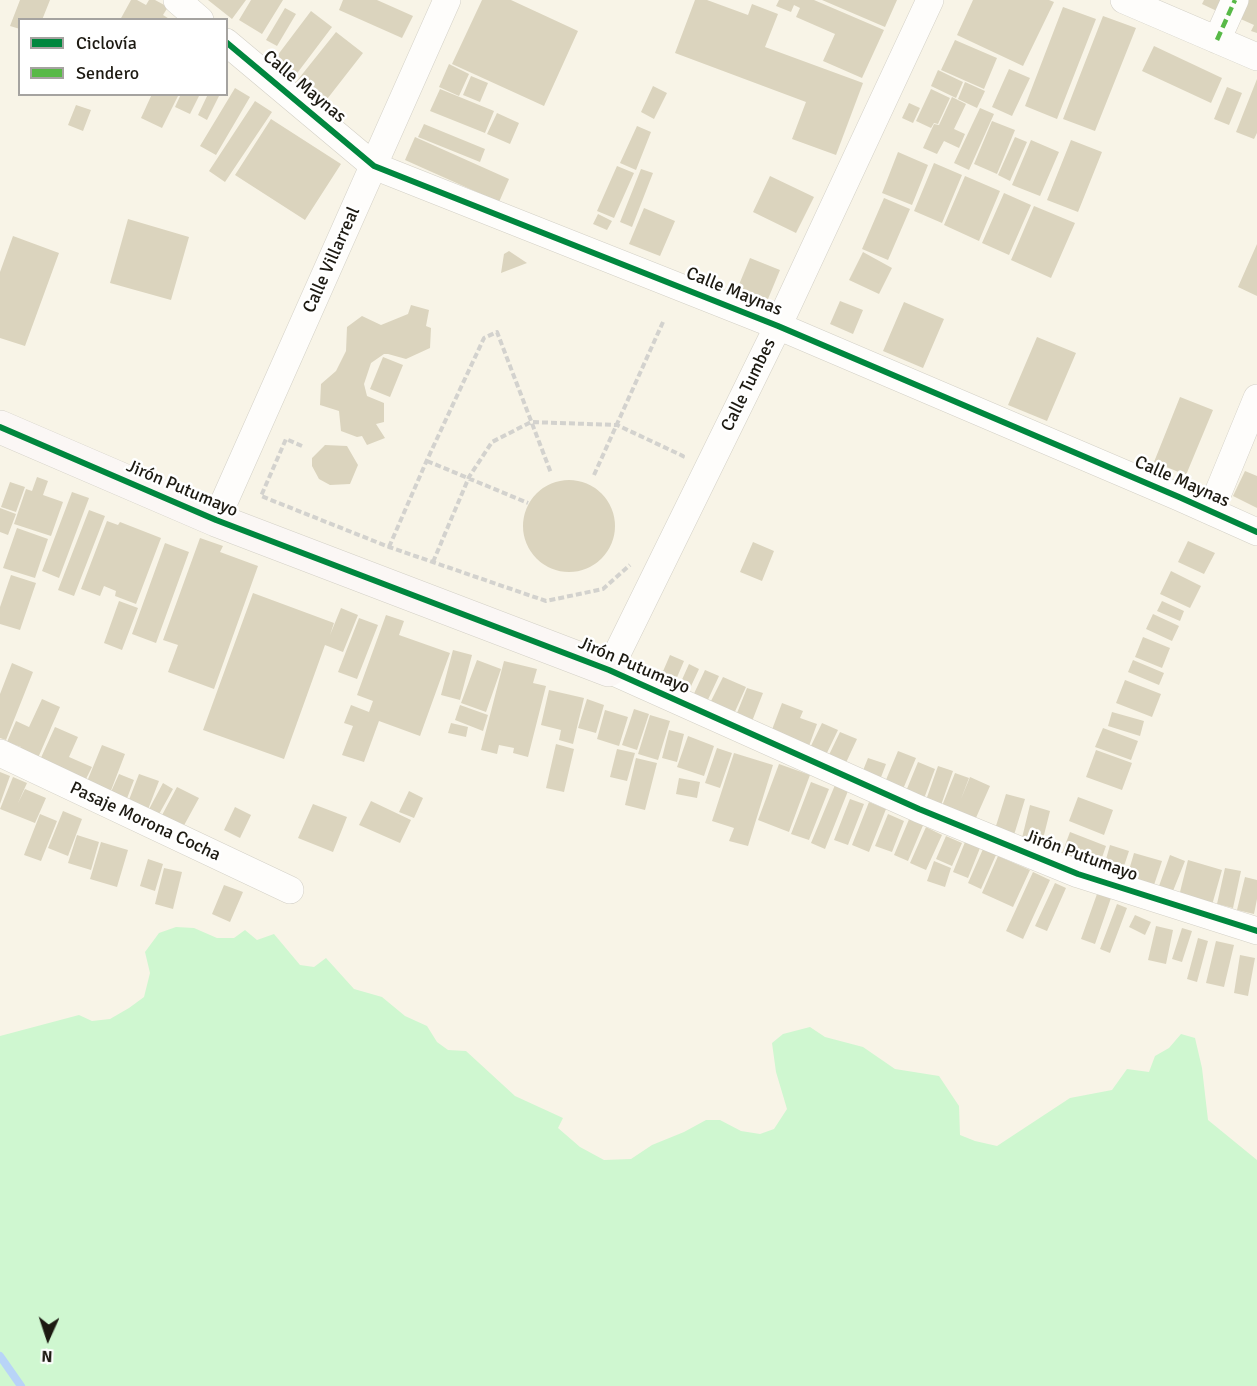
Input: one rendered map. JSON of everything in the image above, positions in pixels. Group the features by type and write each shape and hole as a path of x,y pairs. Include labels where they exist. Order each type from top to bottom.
{"street":[{"name":"Calle Villarreal","path":"216,520 447,0"},
{"name":"Calle Tumbes","path":"609,670 778,326 930,0"},
{"path":"1124,0 1257,57"},
{"path":"1217,40 1235,0"},
{"name":"Calle Maynas","path":"228,44 374,166 778,326 1211,510 1257,532"},
{"path":"1211,510 1257,398"},
{"name":"Jirón Putumayo","path":"0,427 14,435 216,520 609,670 919,808 1078,874 1257,931"},
{"name":"Pasaje Morona Cocha","path":"0,753 290,890"}],"path":[{"path":"594,475 663,322"},
{"path":"389,547 484,338 497,332 551,472"},
{"path":"433,562 469,477 492,442 531,422 617,425 682,456 679,466"},
{"path":"303,446 286,439 261,496 389,547 546,601 603,589 638,558"},
{"path":"427,460 528,503"}],"green space":[{"path":"176,927 194,928 217,938 234,938 245,930 257,940 274,934 300,965 314,967 326,958 354,989 382,997 405,1016 427,1026 437,1042 448,1050 466,1051 515,1096 563,1118 558,1128 580,1147 604,1160 631,1159 652,1145 706,1120 720,1120 741,1131 760,1134 774,1129 787,1109 776,1072 772,1043 783,1034 810,1027 825,1037 863,1047 895,1069 939,1076 959,1106 960,1135 997,1146 1070,1098 1112,1090 1127,1069 1149,1072 1155,1056 1169,1048 1181,1034 1195,1038 1202,1068 1208,1120 1257,1160 1257,1386 0,1386 0,1036 79,1015 92,1021 110,1019 129,1008 144,997 150,973 145,952 159,933"}],"building":[{"path":"20,0 50,0 43,18 18,18 18,28 10,26"},
{"path":"131,0 137,0 146,5 149,0 155,0 168,7 163,15 168,18 121,18"},
{"path":"208,0 246,0 232,19"},
{"path":"251,0 283,0 262,34 239,20"},
{"path":"343,0 377,0 413,16 402,38 339,10"},
{"path":"482,0 511,0 578,31 544,106 452,64"},
{"path":"695,0 707,0 748,15 752,4 778,14 765,47 863,83 836,155 792,139 806,102 675,53"},
{"path":"779,0 814,0 884,30 862,78 823,61 835,34 796,17 800,8 794,5 791,12 776,6"},
{"path":"822,0 897,0 885,27"},
{"path":"973,0 1049,0 1054,2 1023,66 957,35"},
{"path":"1204,0 1227,0 1221,13 1202,4"},
{"path":"1241,0 1257,0 1257,33 1251,31 1254,25 1234,16"},
{"path":"1063,7 1096,19 1057,119 1025,106"},
{"path":"285,8 296,14 277,46 266,40"},
{"path":"311,11 332,27 295,76 274,60"},
{"path":"1103,16 1136,28 1095,131 1063,119"},
{"path":"336,32 363,53 324,103 296,82"},
{"path":"955,40 997,58 984,89 941,70"},
{"path":"1154,46 1222,78 1211,103 1142,71"},
{"path":"449,64 469,74 459,96 439,87"},
{"path":"1009,69 1030,78 1012,116 992,107"},
{"path":"938,70 963,82 956,98 931,86"},
{"path":"471,76 488,83 480,102 463,95"},
{"path":"1257,79 1257,133 1254,139 1236,132"},
{"path":"965,82 985,91 977,108 958,99"},
{"path":"653,86 667,93 654,119 641,112"},
{"path":"1227,87 1242,93 1229,125 1214,119"},
{"path":"235,88 250,97 216,155 200,146"},
{"path":"440,89 494,111 485,133 430,111"},
{"path":"931,89 950,98 938,124 934,123 931,128 916,121"},
{"path":"151,96 178,96 162,128 141,118"},
{"path":"180,96 199,96 190,114 175,107"},
{"path":"207,96 219,96 207,120 198,115"},
{"path":"952,97 966,104 954,129 965,134 959,148 944,141 937,154 923,148 934,124 939,125"},
{"path":"255,101 272,112 225,182 209,171"},
{"path":"909,103 920,108 913,123 902,118"},
{"path":"76,105 91,110 83,131 68,125"},
{"path":"980,108 994,114 969,170 954,163"},
{"path":"497,113 519,123 510,144 487,134"},
{"path":"271,119 341,164 305,220 235,175"},
{"path":"992,121 1015,130 997,174 974,164"},
{"path":"424,124 485,149 480,162 418,137"},
{"path":"637,126 651,132 636,170 620,163"},
{"path":"415,137 509,179 499,202 405,160"},
{"path":"1015,137 1027,142 1010,181 998,175"},
{"path":"1031,140 1059,152 1040,196 1012,185"},
{"path":"1071,140 1102,152 1078,212 1047,200"},
{"path":"898,152 928,165 912,205 882,193"},
{"path":"934,163 962,175 942,223 914,211"},
{"path":"617,166 634,173 614,218 597,211"},
{"path":"641,169 653,173 632,227 620,222"},
{"path":"770,176 814,197 796,233 753,212"},
{"path":"965,176 1000,191 979,241 944,225"},
{"path":"1004,193 1031,205 1009,255 982,243"},
{"path":"884,198 910,209 888,260 862,249"},
{"path":"1034,206 1075,223 1051,278 1011,260"},
{"path":"644,208 675,221 660,256 629,244"},
{"path":"598,214 612,221 607,230 593,224"},
{"path":"128,219 189,237 171,300 110,283"},
{"path":"13,236 59,253 25,346 0,338 0,272"},
{"path":"1257,244 1257,296 1238,287"},
{"path":"509,251 527,263 501,273 504,254"},
{"path":"863,252 892,268 879,294 849,280"},
{"path":"750,258 780,270 768,299 738,287"},
{"path":"840,301 863,310 853,334 830,324"},
{"path":"904,302 944,319 923,368 883,351"},
{"path":"411,305 429,310 426,326 431,328 430,348 406,359 384,354 371,363 364,384 367,396 384,403 384,422 376,424 385,438 367,445 362,436 357,437 341,431 339,411 320,405 321,384 336,371 346,351 347,327 362,316 381,325 408,314"},
{"path":"1037,337 1076,353 1047,421 1008,405"},
{"path":"383,357 403,365 390,397 370,389"},
{"path":"1180,397 1213,410 1186,475 1154,462"},
{"path":"325,445 347,446 358,465 350,484 330,485 319,479 312,466 312,458"},
{"path":"1245,471 1257,476 1257,508 1233,496"},
{"path":"37,477 48,481 43,495 63,502 51,536 14,524 26,489 32,491"},
{"path":"569,480 587,483 602,493 612,508 615,526 612,544 602,559 587,569 569,572 551,569 536,559 526,544 523,526 526,508 536,493 551,483"},
{"path":"10,482 25,487 16,512 1,507"},
{"path":"72,492 89,498 59,578 42,571"},
{"path":"0,508 16,514 8,535 0,532"},
{"path":"89,510 105,516 74,596 58,590"},
{"path":"107,521 118,525 120,522 161,538 136,604 115,596 116,591 104,586 100,596 81,589"},
{"path":"17,528 48,539 35,578 3,568"},
{"path":"200,538 223,546 220,552 258,566 214,689 168,672 178,645 163,640"},
{"path":"1188,541 1215,553 1204,574 1178,562"},
{"path":"753,542 774,551 762,581 740,572"},
{"path":"165,543 189,552 156,643 132,634"},
{"path":"1171,571 1201,586 1190,608 1160,594"},
{"path":"11,575 36,583 20,630 0,624 0,607"},
{"path":"253,593 334,623 330,635 341,608 358,615 343,652 325,645 284,759 203,730"},
{"path":"119,601 138,608 122,650 104,643"},
{"path":"1162,601 1184,611 1180,621 1157,611"},
{"path":"1153,614 1179,626 1172,641 1146,629"},
{"path":"386,615 404,621 399,635 450,653 420,736 379,721 364,762 342,755 353,726 344,723 351,705 369,712 373,701 357,695"},
{"path":"359,618 378,625 357,679 338,672"},
{"path":"1143,637 1170,648 1162,668 1135,657"},
{"path":"453,650 472,655 460,700 441,695"},
{"path":"670,655 684,661 672,689 658,683"},
{"path":"477,660 501,669 486,712 461,703"},
{"path":"1133,660 1164,673 1159,685 1128,672"},
{"path":"504,661 537,669 533,683 546,686 528,757 513,753 514,748 499,745 497,754 481,750"},
{"path":"12,663 33,672 6,740 0,738 0,694"},
{"path":"689,664 699,669 686,697 676,693"},
{"path":"705,670 719,676 705,706 691,700"},
{"path":"723,677 746,687 733,716 709,705"},
{"path":"1125,680 1161,694 1152,717 1116,703"},
{"path":"747,688 763,693 751,724 735,718"},
{"path":"549,690 584,698 573,744 559,740 561,730 541,725"},
{"path":"42,699 60,707 38,758 19,750 21,747 7,742 16,721 29,727"},
{"path":"587,699 604,705 596,733 578,728"},
{"path":"782,703 803,711 800,718 817,724 809,746 770,735"},
{"path":"460,705 488,715 483,731 455,720"},
{"path":"634,709 649,714 637,750 622,745"},
{"path":"605,710 628,717 619,746 597,739"},
{"path":"1112,712 1144,721 1140,736 1108,726"},
{"path":"650,715 670,721 658,760 638,754"},
{"path":"451,723 468,727 466,737 448,733"},
{"path":"822,723 838,730 825,757 809,750"},
{"path":"55,727 78,737 69,757 92,767 83,785 39,762"},
{"path":"1103,728 1138,741 1131,760 1095,747"},
{"path":"669,730 684,734 677,762 662,758"},
{"path":"840,732 857,739 844,767 827,759"},
{"path":"688,736 714,746 704,776 677,767"},
{"path":"556,744 574,749 564,792 546,788"},
{"path":"102,745 125,754 110,793 86,784"},
{"path":"717,748 732,753 720,788 705,783"},
{"path":"617,749 635,753 627,781 610,777"},
{"path":"1096,750 1132,763 1122,790 1086,777"},
{"path":"898,751 916,758 901,794 883,787"},
{"path":"734,753 773,765 748,846 729,841 734,828 712,821"},
{"path":"636,758 657,763 645,810 625,805"},
{"path":"868,758 886,764 880,780 862,773"},
{"path":"918,762 935,769 922,804 904,796"},
{"path":"779,764 810,775 789,832 758,820"},
{"path":"938,766 953,771 940,808 925,803"},
{"path":"0,772 10,776 0,804"},
{"path":"955,773 969,778 961,799 970,777 990,786 975,820 942,806"},
{"path":"119,774 134,780 126,801 110,794"},
{"path":"139,774 159,781 147,812 127,805"},
{"path":"13,777 27,783 18,803 25,789 46,798 35,823 0,809"},
{"path":"679,778 700,782 697,798 676,794"},
{"path":"811,782 829,789 809,840 791,834"},
{"path":"163,783 173,789 158,816 148,811"},
{"path":"835,785 848,791 825,849 811,843"},
{"path":"177,787 199,798 182,829 161,817"},
{"path":"409,791 423,798 414,818 399,812"},
{"path":"1006,794 1025,799 1014,835 995,829"},
{"path":"1078,797 1113,810 1104,835 1069,821"},
{"path":"850,799 864,804 848,845 834,840"},
{"path":"371,801 411,820 400,843 359,825"},
{"path":"869,802 886,809 869,852 852,845"},
{"path":"313,804 347,817 333,852 298,838"},
{"path":"1030,805 1050,811 1042,843 1022,838"},
{"path":"235,807 251,815 240,838 224,830"},
{"path":"63,811 82,819 68,856 48,848"},
{"path":"40,814 57,821 41,861 24,855"},
{"path":"888,814 904,821 892,852 875,846"},
{"path":"910,817 924,823 908,861 894,855"},
{"path":"926,827 942,835 926,870 910,863"},
{"path":"1070,832 1106,846 1098,869 1061,856"},
{"path":"77,835 99,842 91,870 68,863"},
{"path":"946,836 962,843 952,866 936,859"},
{"path":"101,842 128,850 117,887 90,879"},
{"path":"965,842 980,848 968,878 953,872"},
{"path":"1110,845 1129,851 1121,875 1103,870"},
{"path":"983,849 996,855 981,889 968,883"},
{"path":"1134,853 1162,861 1154,885 1127,877"},
{"path":"1170,855 1185,861 1173,891 1159,886"},
{"path":"998,856 1030,870 1013,907 982,893"},
{"path":"148,859 163,864 155,891 140,886"},
{"path":"1188,860 1222,870 1212,905 1179,896"},
{"path":"934,861 951,868 945,887 927,881"},
{"path":"164,868 182,872 173,909 155,904"},
{"path":"1225,868 1241,871 1233,908 1217,904"},
{"path":"1033,872 1050,880 1023,939 1006,931"},
{"path":"1245,877 1257,880 1254,914 1237,910"},
{"path":"1055,883 1066,888 1047,931 1035,926"},
{"path":"224,885 243,892 230,922 212,914"},
{"path":"1097,894 1111,898 1095,944 1081,939"},
{"path":"1117,904 1127,908 1110,953 1100,949"},
{"path":"1135,915 1151,922 1145,935 1129,927"},
{"path":"1156,926 1173,930 1166,964 1148,960"},
{"path":"1182,928 1192,931 1182,962 1172,959"},
{"path":"1198,938 1208,941 1197,982 1187,979"},
{"path":"1216,941 1234,945 1224,987 1206,983"},
{"path":"1240,955 1255,958 1248,996 1234,993"}],"waterway":[{"path":"0,1356 21,1386"}],"marked path":[{"path":"1217,40 1235,0"}],"cycle path":[{"path":"228,44 374,166 778,326 1257,532"},
{"path":"0,427 216,520 609,670 919,809 1078,874 1257,931"}]}
